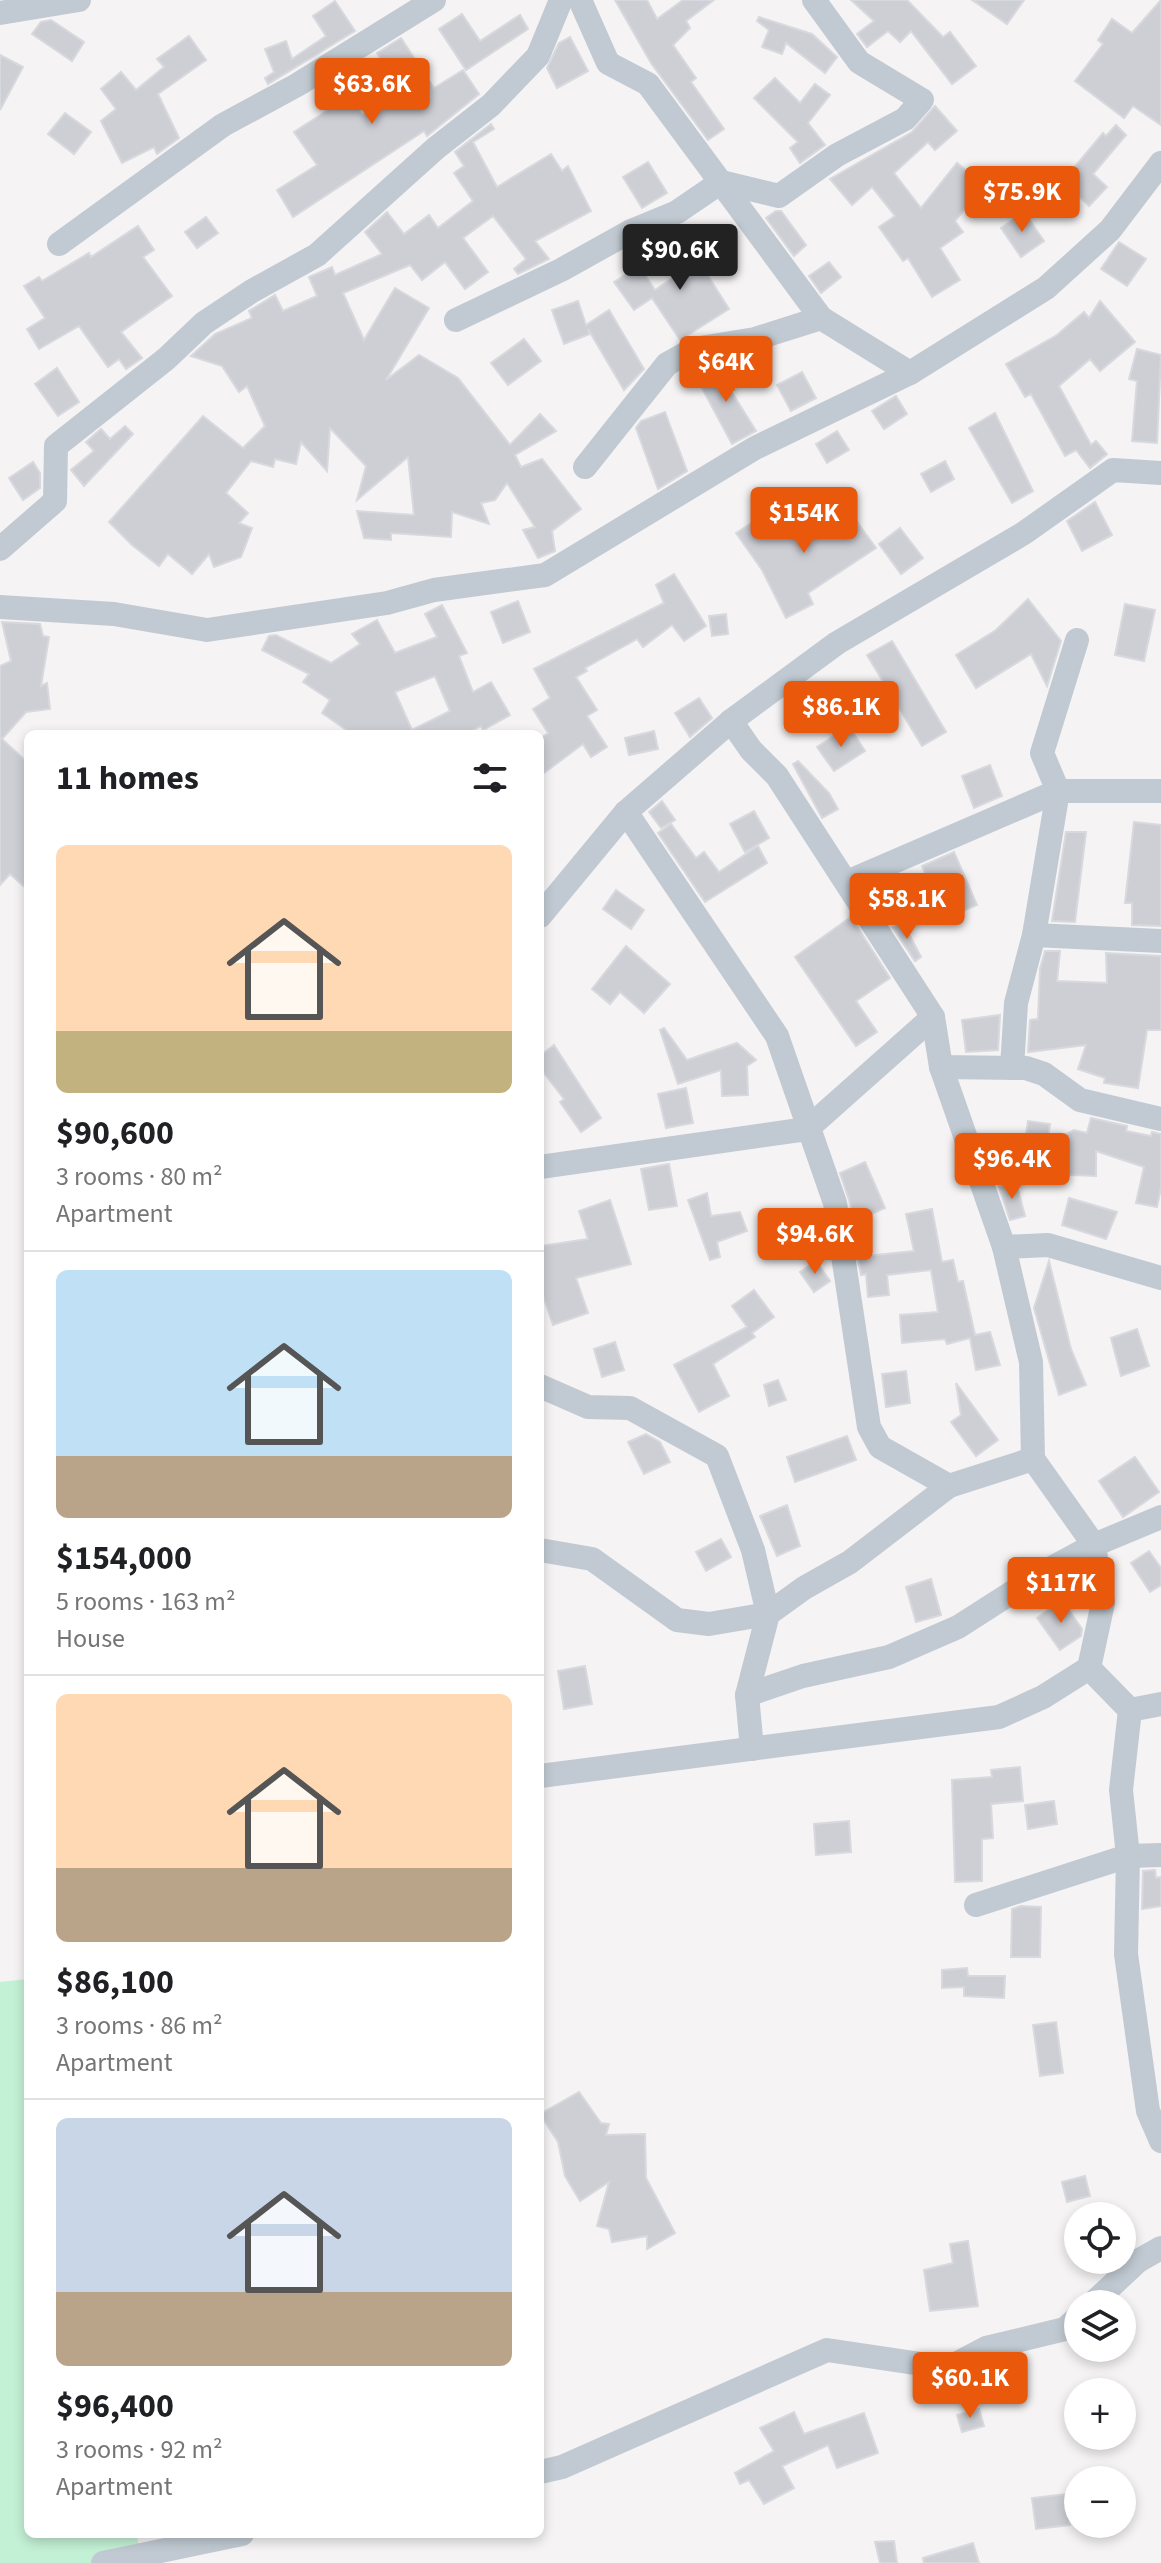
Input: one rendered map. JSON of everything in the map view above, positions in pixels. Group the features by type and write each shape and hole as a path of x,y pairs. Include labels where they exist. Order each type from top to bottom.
{"street":[{"path":"0,13 79,0"},
{"path":"59,244 223,125 297,85 434,0"},
{"path":"0,549 55,501 56,446 166,359 204,323 252,291 317,255 436,148 491,105 538,56 561,0"},
{"path":"580,0 608,63 648,84 821,318 910,373"},
{"path":"456,320 631,231 677,212 721,182 779,196 837,155 905,119 922,100 859,62 814,0"},
{"path":"0,607 114,614 207,630 387,603 434,590 545,575 755,448 910,373 1046,288 1110,230 1161,163"},
{"path":"585,467 667,364 694,349 755,339 821,318"},
{"path":"544,911 626,812 731,721 837,643 1024,533 1113,470 1161,473"},
{"path":"1012,1068 1016,1003 1034,935 1058,791 1042,753 1077,640"},
{"path":"544,1775 999,1717 1043,1697 1089,1668 1103,1603 1094,1545 1033,1459 1031,1362 1004,1247 941,1067 933,1017 777,776 751,750 731,721"},
{"path":"847,882 1058,791 1161,791"},
{"path":"626,812 777,1036 835,1203 869,1427 880,1447 949,1486"},
{"path":"1034,935 1161,941"},
{"path":"544,1166 807,1129 933,1017"},
{"path":"941,1067 1012,1068 1044,1074 1080,1100 1161,1119"},
{"path":"1004,1247 1048,1245 1161,1278"},
{"path":"544,1388 588,1407 630,1408 717,1456 753,1550 768,1614 747,1695 752,1749"},
{"path":"544,1551 592,1559 677,1620 709,1624 768,1614 804,1588 850,1562 949,1486 1033,1459"},
{"path":"747,1695 803,1676 889,1657 958,1627 1044,1572 1094,1545 1161,1517"},
{"path":"1089,1668 1130,1710"},
{"path":"1130,1710 1161,1704"},
{"path":"1130,1710 1121,1790 1128,1856 1126,1954 1148,2111 1161,2141"},
{"path":"976,1905 1128,1856 1161,1855"},
{"path":"1107,2290 1138,2261 1161,2248"},
{"path":"544,2471 562,2467 827,2350 948,2368 986,2348 1064,2329"},
{"path":"103,2563 223,2538"}],"green space":[{"path":"24,1979 24,2538 138,2538 141,2563 0,2563 0,1982"}],"building":[{"path":"615,0 647,0 657,19 683,0 714,0 686,21 690,28 673,45 696,78 691,82 724,129 708,140 651,63"},
{"path":"851,0 907,0 943,37 950,32 976,66 952,84 911,31 900,42 888,31 867,47 857,34 874,21"},
{"path":"972,0 1024,0 1007,24"},
{"path":"1161,0 1161,125 1133,106 1124,118 1075,81 1103,44 1098,40 1112,19 1132,33"},
{"path":"335,1 355,31 268,84 265,78 274,72 265,49 286,41 292,59 326,36 313,16"},
{"path":"462,14 480,41 520,15 528,29 466,70 439,29"},
{"path":"759,17 812,34 837,57 825,73 786,43 782,54 762,47 769,30 757,21"},
{"path":"51,20 84,42 72,61 32,34 41,22"},
{"path":"189,36 206,60 158,94 179,138 157,154 154,147 122,163 101,121 116,109 101,89 121,72 136,90 164,67 157,59"},
{"path":"570,37 588,71 557,88 547,68 559,43"},
{"path":"401,38 434,88 463,70 479,94 427,136 424,131 293,217 277,190 317,165 294,132 331,108 319,90 338,78 362,115 401,92 377,53"},
{"path":"0,55 23,67 0,110"},
{"path":"775,78 800,103 815,84 830,95 808,123 825,145 800,163 790,148 798,142 754,98"},
{"path":"935,106 957,131 935,150 928,142 894,173 921,208 957,163 984,185 955,221 963,232 940,248 960,280 932,297 908,258 903,261 879,227 895,216 872,187 852,205 830,179 912,132"},
{"path":"65,113 91,132 74,154 48,134"},
{"path":"491,124 494,129 473,142 497,187 551,154 562,171 568,166 591,211 535,241 549,259 518,274 514,269 526,259 493,216 463,238 488,272 465,289 445,262 422,280 410,265 343,293 364,340 395,288 429,308 386,380 419,355 458,378 510,445 540,414 556,431 515,455 521,467 542,459 581,509 552,531 555,551 538,558 523,530 535,527 507,483 495,500 481,503 489,524 452,512 451,537 391,533 391,540 364,538 357,511 414,515 408,457 357,500 366,466 330,428 327,471 301,442 296,464 275,459 273,467 251,461 226,493 248,513 239,523 252,528 241,557 214,567 209,554 192,574 168,554 159,566 132,545 109,522 203,416 243,448 265,426 247,386 239,392 222,366 191,356 215,334 252,318 249,311 275,295 283,311 317,296 309,277 332,267 335,275 382,254 365,232 387,212 404,234 429,215 438,228 473,201 454,173 464,166 455,152"},
{"path":"1116,125 1126,135 1093,174 1107,187 1089,206 1063,181 1103,133 1106,136"},
{"path":"648,162 667,193 642,208 623,177"},
{"path":"781,211 806,245 794,256 766,218"},
{"path":"1024,212 1044,241 1021,257 1001,228"},
{"path":"206,217 218,233 197,248 185,232"},
{"path":"138,226 154,250 143,257 172,296 121,332 142,358 126,369 119,359 108,367 79,326 39,349 27,329 45,318 24,286 39,277 42,281 89,253 91,257"},
{"path":"697,239 716,263 705,271 729,309 680,340 652,298 634,310 614,282 639,266 655,290 686,269 676,256"},
{"path":"1119,242 1146,259 1127,286 1101,269"},
{"path":"829,262 841,277 821,293 809,276"},
{"path":"578,301 586,325 609,310 644,369 624,390 588,329 590,334 564,344 552,310"},
{"path":"1100,301 1135,342 1100,371 1090,359 1059,386 1091,445 1096,441 1107,454 1090,468 1076,450 1065,456 1031,394 1025,397 1006,364 1057,335 1084,312 1089,318"},
{"path":"524,339 541,361 508,385 491,363"},
{"path":"1137,349 1161,355 1157,443 1132,441 1137,381 1129,379"},
{"path":"722,365 734,390 731,391 756,431 732,444 696,377"},
{"path":"57,368 79,402 58,416 35,384"},
{"path":"802,372 816,398 791,411 777,385"},
{"path":"896,396 907,414 884,429 872,411"},
{"path":"665,412 687,471 658,489 636,428 641,421"},
{"path":"995,413 1033,491 1012,503 969,428"},
{"path":"125,426 133,434 84,486 71,470 94,451 86,442 101,429 110,439"},
{"path":"837,431 849,450 827,463 816,444"},
{"path":"945,461 954,479 931,492 921,474"},
{"path":"33,462 40,473 40,488 23,500 9,478"},
{"path":"1095,502 1112,535 1082,551 1067,521"},
{"path":"814,503 834,533 854,518 876,548 808,593 813,604 786,618 762,570 736,533 756,520 766,534"},
{"path":"900,528 923,558 901,574 879,544"},
{"path":"674,574 706,626 684,641 672,625 643,647 637,639 585,668 587,671 576,677 597,710 587,716 607,747 591,757 583,744 544,773 544,736 548,733 533,709 550,698 534,669 664,603 656,585"},
{"path":"1028,599 1061,641 1047,686 1031,654 976,688 956,655 996,630"},
{"path":"518,601 530,632 503,643 491,612"},
{"path":"1125,604 1155,610 1144,661 1115,655"},
{"path":"442,605 467,653 459,656 473,692 491,682 510,715 483,730 481,726 474,730 412,730 346,730 322,713 330,700 303,682 309,674 262,650 269,636 276,635 331,663 360,644 352,634 377,620 395,653 437,637 425,614","holes":["435,676 450,711 412,730 395,692"]},
{"path":"726,614 728,634 712,636 709,616"},
{"path":"2,622 40,624 43,636 49,637 41,686 47,683 50,709 26,712 2,739 24,759 24,886 10,874 0,885 0,666 11,661"},
{"path":"892,641 946,732 922,746 867,655"},
{"path":"699,698 712,718 690,737 675,713"},
{"path":"849,726 865,751 834,771 817,747"},
{"path":"654,731 658,749 629,755 625,738"},
{"path":"798,761 829,793 838,809 822,818 793,764"},
{"path":"990,765 1002,796 974,808 962,776"},
{"path":"662,801 675,820 661,828 649,812"},
{"path":"754,811 769,838 745,852 730,824"},
{"path":"1134,822 1161,825 1161,926 1132,925 1132,903 1125,903"},
{"path":"671,824 696,858 704,852 719,872 758,846 767,863 705,902 658,833"},
{"path":"1066,832 1086,832 1075,922 1052,921"},
{"path":"954,852 977,905 951,916 934,875 927,878 922,866"},
{"path":"616,890 644,910 631,929 603,909"},
{"path":"851,917 890,978 856,1001 877,1032 856,1046 795,957"},
{"path":"903,923 921,957 915,961 893,928"},
{"path":"626,946 670,984 644,1013 620,992 610,1004 592,989"},
{"path":"1045,951 1060,951 1057,981 1107,983 1106,953 1161,956 1161,1030 1147,1030 1138,1088 1104,1083 1105,1078 1078,1069 1086,1045 1028,1052 1030,1020 1038,1019 1040,969"},
{"path":"1000,1015 998,1050 966,1052 962,1020"},
{"path":"664,1028 687,1060 737,1043 756,1060 747,1066 748,1095 722,1096 721,1070 678,1084 660,1030"},
{"path":"554,1045 601,1118 581,1132 560,1102 564,1099 544,1073 544,1053"},
{"path":"686,1088 693,1123 666,1128 658,1094"},
{"path":"1091,1118 1127,1126 1126,1131 1151,1136 1152,1132 1161,1134 1161,1188 1157,1207 1136,1203 1144,1167 1096,1151 1096,1176 1019,1173 1019,1153 1023,1153 1028,1121 1050,1124 1047,1144 1074,1130 1087,1133"},
{"path":"865,1162 885,1208 856,1221 840,1173"},
{"path":"669,1164 677,1206 649,1210 641,1169"},
{"path":"1016,1182 1025,1216 1010,1220 999,1187"},
{"path":"707,1193 711,1216 740,1212 747,1231 717,1242 720,1257 710,1260 688,1200"},
{"path":"1069,1198 1117,1212 1106,1239 1062,1225"},
{"path":"610,1200 631,1264 576,1278 588,1313 553,1325 544,1299 544,1245 588,1239 579,1211"},
{"path":"932,1209 942,1262 953,1260 958,1282 963,1281 975,1335 990,1332 1000,1365 976,1370 970,1338 947,1344 945,1339 902,1343 900,1315 938,1312 931,1270 887,1275 889,1295 868,1297 866,1274 861,1275 858,1257 914,1251 906,1214"},
{"path":"816,1261 830,1281 814,1292 800,1272"},
{"path":"1049,1261 1071,1349 1086,1385 1059,1395 1034,1308"},
{"path":"754,1290 774,1317 752,1333 755,1337 713,1364 729,1396 699,1412 674,1365 747,1327 732,1306"},
{"path":"1137,1329 1149,1366 1121,1376 1111,1338"},
{"path":"615,1342 624,1370 602,1377 594,1349"},
{"path":"906,1371 910,1403 886,1407 882,1374"},
{"path":"778,1380 786,1400 769,1406 764,1385"},
{"path":"956,1383 998,1440 976,1456 951,1422 961,1415"},
{"path":"646,1434 660,1442 670,1462 644,1474 628,1442"},
{"path":"847,1436 856,1460 795,1482 787,1457"},
{"path":"1135,1457 1159,1492 1123,1517 1099,1481"},
{"path":"787,1505 800,1546 777,1556 760,1516"},
{"path":"721,1539 731,1557 706,1571 696,1552"},
{"path":"1149,1551 1161,1568 1161,1585 1150,1592 1131,1563"},
{"path":"931,1579 941,1615 916,1622 906,1587"},
{"path":"1062,1600 1082,1629 1081,1636 1060,1650 1037,1618"},
{"path":"585,1666 592,1704 564,1709 558,1671"},
{"path":"1020,1767 1023,1801 991,1804 993,1838 982,1839 982,1881 955,1882 952,1780 992,1777 991,1770"},
{"path":"1054,1801 1057,1824 1028,1829 1025,1805"},
{"path":"849,1821 851,1852 816,1855 814,1824"},
{"path":"1155,1870 1156,1878 1161,1877 1161,1906 1142,1909 1143,1871"},
{"path":"1041,1907 1040,1957 1011,1957 1012,1909"},
{"path":"967,1968 968,1976 1005,1976 1004,1998 964,1996 964,1987 942,1988 942,1970"},
{"path":"1056,2022 1063,2073 1040,2076 1033,2025"},
{"path":"579,2092 601,2123 609,2124 606,2135 645,2134 646,2178 675,2233 647,2249 647,2236 612,2242 609,2229 597,2226 609,2182 580,2201 565,2176 558,2142 544,2120 544,2112"},
{"path":"1085,2176 1090,2196 1067,2202 1062,2182"},
{"path":"968,2241 978,2306 930,2311 924,2270 953,2263 950,2244"},
{"path":"979,2409 984,2426 962,2432 957,2415"},
{"path":"794,2412 804,2434 864,2413 878,2453 837,2468 828,2445 782,2466 794,2488 764,2504 749,2480 740,2484 735,2473 774,2451 760,2428"},
{"path":"1064,2494 1064,2526 1036,2529 1032,2498"},
{"path":"894,2541 897,2563 880,2563 875,2542"},
{"path":"973,2543 979,2563 924,2563 923,2558"}]}
